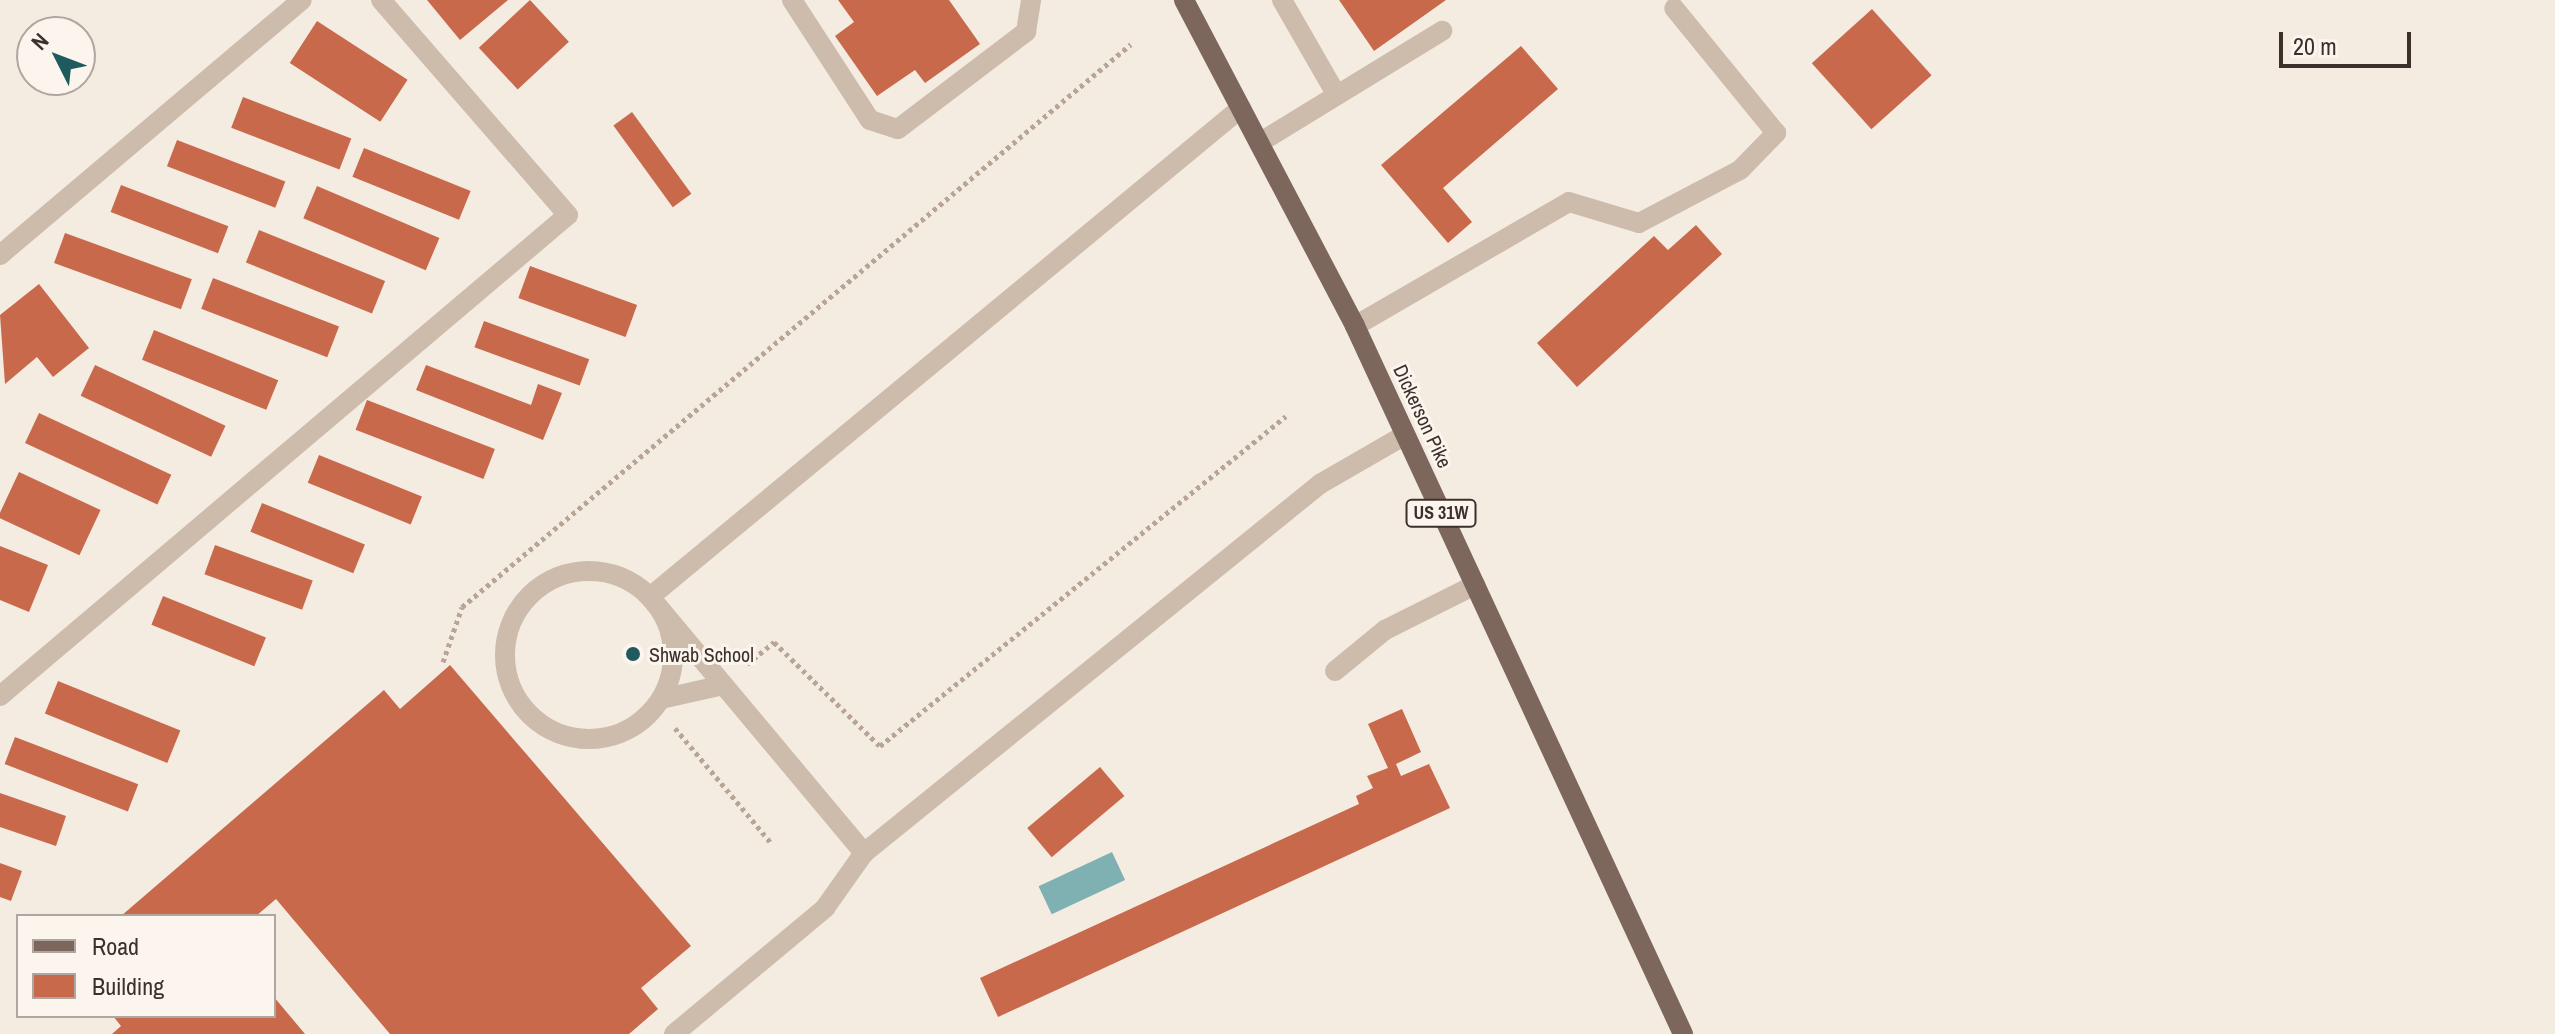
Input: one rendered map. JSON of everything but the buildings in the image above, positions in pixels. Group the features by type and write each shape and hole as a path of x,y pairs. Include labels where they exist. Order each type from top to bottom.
{"main road":[{"name":"Dickerson Pike","path":"1184,0 1355,326 1683,1034"}],"street":[{"path":"0,255 302,0"},
{"path":"0,696 568,215 381,0"},
{"path":"792,0 870,120 898,129 1026,32 1031,0"},
{"path":"1282,0 1336,94"},
{"path":"1355,326 1569,202 1639,223 1740,170 1776,133 1674,8"},
{"path":"1259,143 1442,31"},
{"path":"650,597 1241,108"},
{"path":"674,1034 825,908 864,853 1320,484 1405,435"},
{"path":"723,685 661,699 620,734 565,737 520,705 508,680 504,652 510,625 546,582 601,572 628,580 650,597 864,853"},
{"path":"1335,671 1385,630 1475,585"},
{"path":"650,597 673,646 661,699"}],"path":[{"path":"443,662 462,607 1131,44"},
{"path":"771,843 674,726 774,642 880,746 1286,416"}],"water":[{"path":"1112,852 1125,880 1052,914 1039,886"}],"place":[{"name":"Shwab School","path":"633,654"}]}
